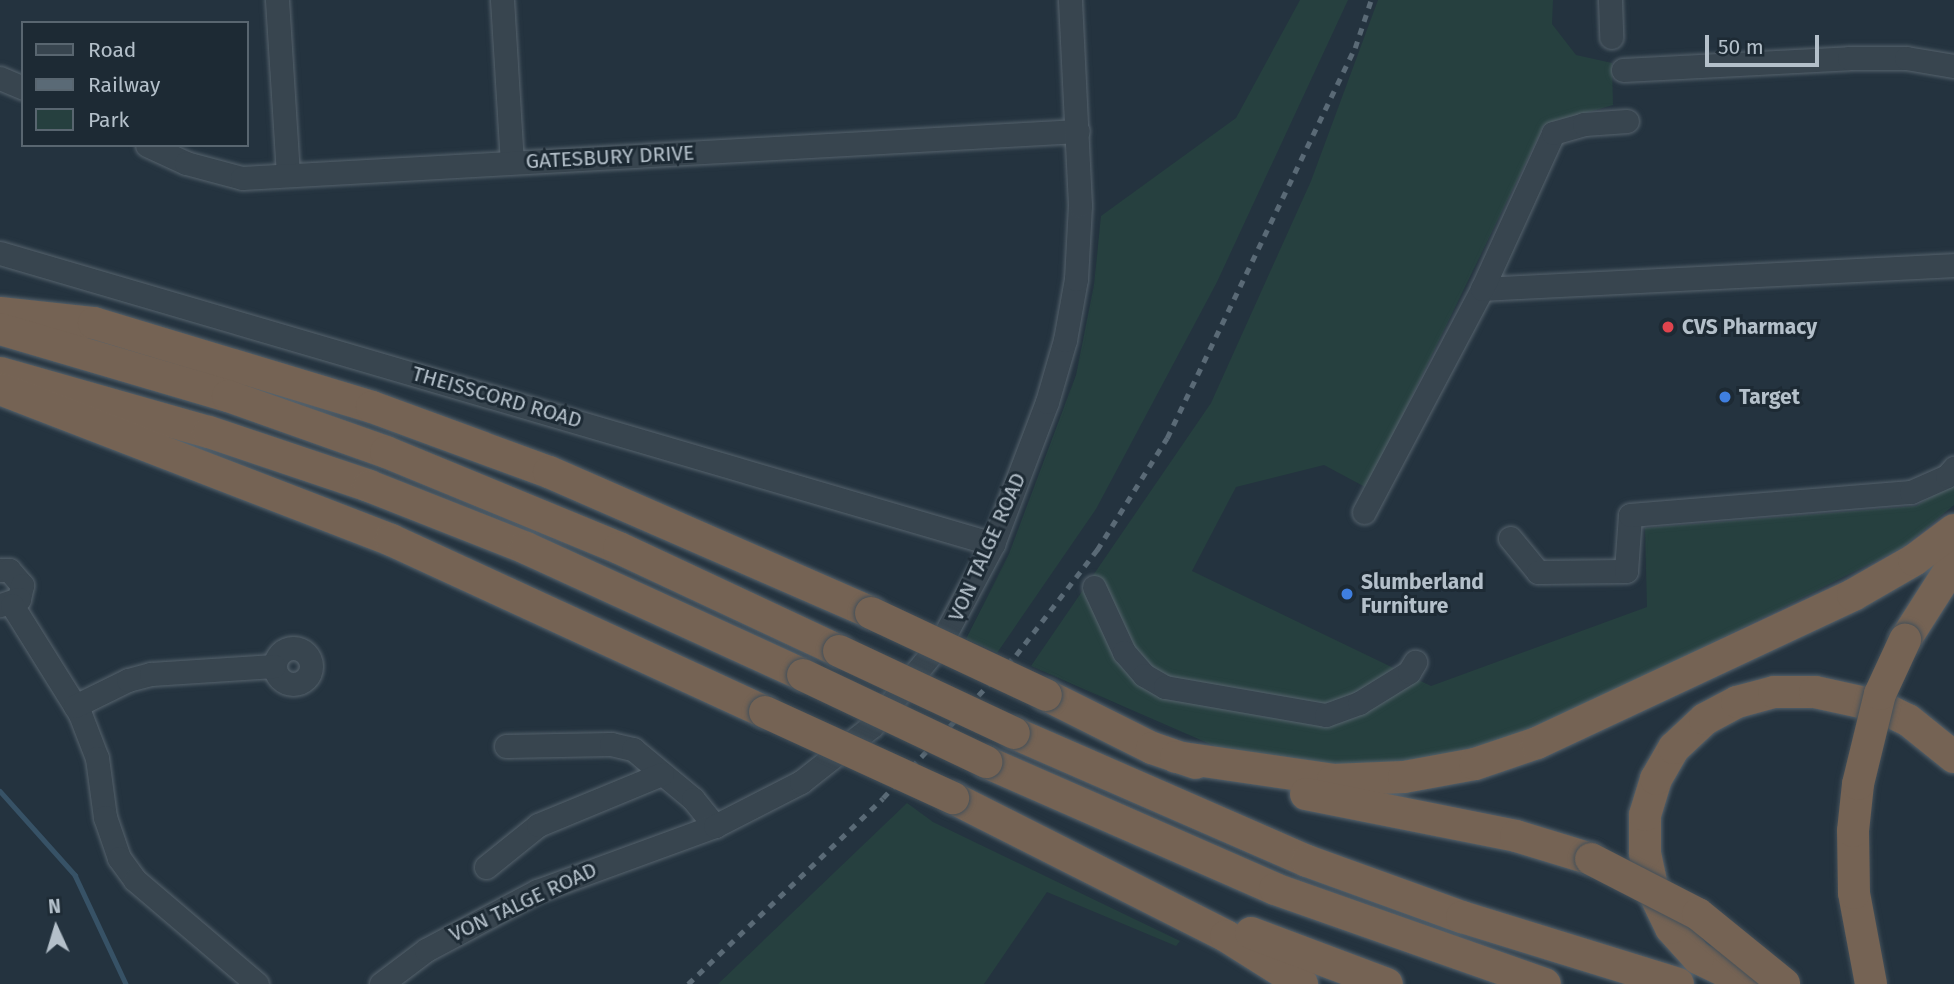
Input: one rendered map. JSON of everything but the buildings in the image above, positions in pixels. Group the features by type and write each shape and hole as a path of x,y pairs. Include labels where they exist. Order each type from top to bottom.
{"highway":[{"path":"0,313 94,323 372,407 549,472 871,613 1176,757 1290,790 1516,836 1591,859 1698,914 1784,984"},
{"path":"0,329 147,371 386,452 619,548 1014,733 1307,861 1462,918 1678,984"},
{"path":"0,373 209,432 381,491 582,572 986,762 1275,889 1545,984"},
{"path":"0,389 391,540 953,798 1151,897 1267,959 1302,984"},
{"path":"1176,757 1333,780 1404,777 1475,764 1536,744 1853,594 1914,560 1954,530"},
{"path":"1871,984 1854,893 1853,831 1868,740 1880,694 1905,640 1954,563"},
{"path":"1752,984 1698,958 1671,928 1653,891 1645,853 1645,815 1656,779 1674,748 1705,719 1737,702 1774,692 1815,692 1879,706 1908,720 1954,757"},
{"path":"1151,897 1387,984"}],"street":[{"path":"277,0 288,175"},
{"path":"502,0 512,162"},
{"name":"VON TALGE ROAD","path":"381,984 426,950 537,891 715,826 801,782 873,726 948,633 993,544 1047,402 1065,340 1078,250 1078,131 1070,0"},
{"path":"1610,0 1611,37"},
{"path":"1623,70 1849,58 1906,58 1954,66"},
{"path":"0,78 21,87"},
{"path":"1364,512 1482,289 1553,133 1584,124 1628,121"},
{"name":"GATESBURY DRIVE","path":"152,147 219,174 288,175 1078,131"},
{"name":"THEISSCORD ROAD","path":"0,254 993,544"},
{"path":"1482,289 1954,265"},
{"path":"1510,538 1538,572 1626,571 1630,515 1911,492 1947,476 1954,468"},
{"path":"0,570 9,570 22,585 19,599 6,605 75,706 97,758 105,817 119,858 135,880 257,984"},
{"path":"1094,587 1124,652 1144,675 1165,687 1326,715 1359,703 1409,672 1415,662"},
{"path":"75,706 128,680 152,674 274,666"},
{"path":"506,746 611,744 633,749 693,799 715,826"},
{"path":"486,867 538,825 662,774"}],"green space":[{"path":"1300,0 1348,0 1217,282 1096,509 997,653 966,639 1009,554 1076,375 1094,285 1101,216 1236,118"},
{"path":"1378,0 1553,0 1552,24 1576,55 1612,63 1613,105 1544,125 1367,488 1324,465 1236,487 1192,571 1431,686 1647,607 1645,528 1916,506 1954,483 1954,505 1903,547 1527,736 1454,758 1376,769 1242,758 1031,666 1211,403 1311,181"},
{"path":"907,803 933,822 1180,941 1176,946 1047,892 984,984 718,984"}],"waterway":[{"path":"0,791 75,875 126,984"}],"railway":[{"path":"688,984 883,798 1016,655 1097,550 1167,438 1355,48 1371,0"}],"place":[{"name":"CVS Pharmacy","path":"1668,327"},
{"name":"Target","path":"1725,397"},
{"name":"Slumberland Furniture","path":"1347,594"}]}
